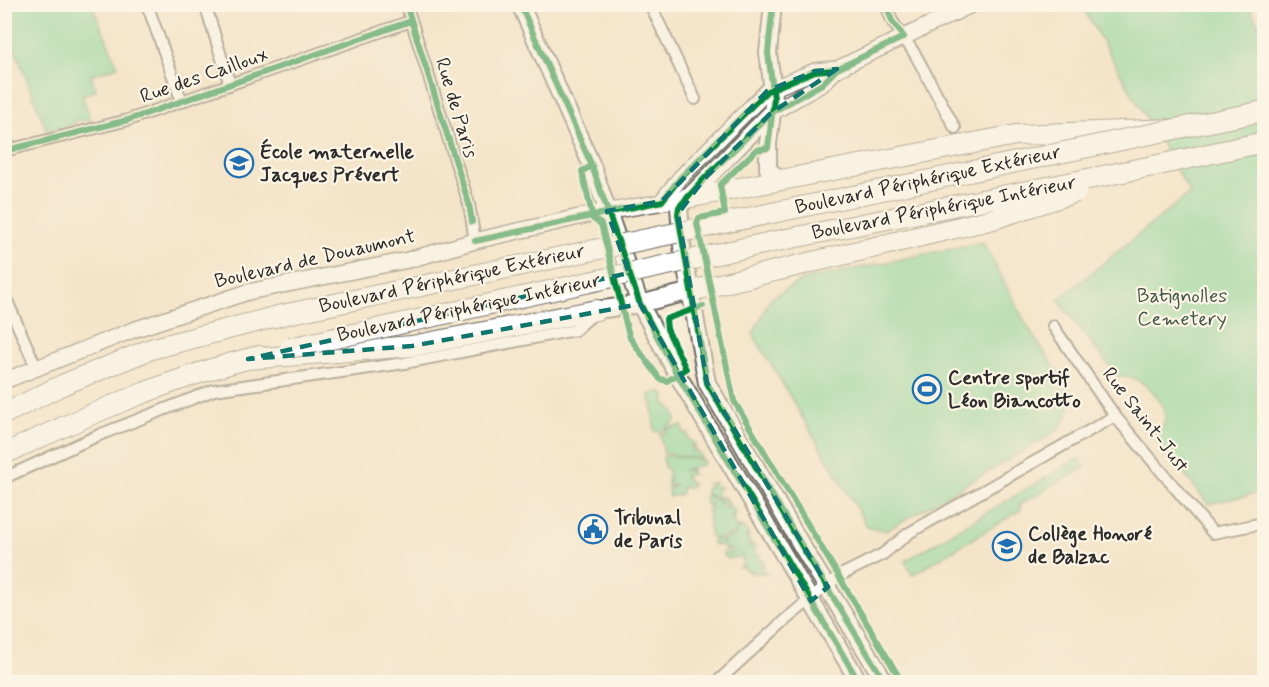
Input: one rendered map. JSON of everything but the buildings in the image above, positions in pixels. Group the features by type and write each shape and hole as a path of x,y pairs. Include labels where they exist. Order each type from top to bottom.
{"highway":[{"name":"Boulevard Périphérique Extérieur","path":"4,414 62,385 152,350 282,315 1264,111"},
{"path":"687,198 1016,135 1175,129"},
{"name":"Boulevard Périphérique Intérieur","path":"4,454 108,406 182,377 290,348 767,243 1264,142"},
{"path":"691,291 993,219 1158,165"},
{"path":"248,359 412,346 597,310"}],"main road":[{"path":"773,4 768,53 772,88 768,169 780,181"},
{"path":"885,682 707,382 678,214 679,207 687,198 771,113 822,84 837,69 973,4"},
{"path":"522,5 592,166 640,304 677,374 859,682"},
{"path":"662,201 681,177 772,88 815,71 837,69"},
{"name":"Boulevard de Douaumont","path":"4,381 133,330 248,292 408,260 475,241 608,211 687,198"},
{"path":"597,310 640,304 691,291"}],"street":[{"path":"147,4 182,102"},
{"path":"206,4 230,85"},
{"name":"Rue de Paris","path":"406,4 469,204 475,241"},
{"path":"650,4 695,99"},
{"path":"886,4 892,21 904,37 955,128"},
{"name":"Rue des Cailloux","path":"4,151 128,120 411,21"},
{"path":"4,294 36,367"},
{"path":"4,478 99,435 214,390 405,363 575,330 597,310"},
{"name":"Rue Saint-Just","path":"1053,326 1115,416 1213,534 1264,523"},
{"path":"717,682 785,620 839,576 882,554 909,532 1115,416"}],"highlighted area":[{"path":"837,69 771,113 704,179 678,214 707,383 828,587 811,601 640,304 412,346 248,359 629,273 607,211 662,201 767,91 815,71"}],"green space":[{"path":"5,4 92,5 118,66 91,75 96,90 82,95 91,121 75,120 76,124 47,131 5,24"},
{"name":"Batignolles Cemetery","path":"1081,5 1248,5 1264,34 1264,492 1208,504 1155,437 1163,428 1165,418 1163,407 1157,397 1139,381 1117,376 1058,300 1190,193"},
{"name":"Centre sportif Léon Biancotto","path":"983,242 1027,326 1067,386 1071,399 1069,413 1054,433 886,531 867,526 753,334 770,299 802,280"},
{"path":"661,391 665,396 664,402 673,411 676,420 663,431 655,432 652,407 654,405 651,403 650,395"},
{"path":"683,426 683,433 688,434 688,439 694,443 690,447 691,451 695,445 695,451 700,454 701,458 696,458 703,460 704,464 683,470 692,470 690,472 693,474 684,476 693,485 688,488 683,486 681,494 669,497 668,489 671,488 668,487 673,487 675,484 668,485 669,471 665,468 663,456 695,458 664,453 660,434 666,433 668,428"},
{"path":"1079,458 1085,467 1019,505 1021,510 912,575 905,561"},
{"path":"715,482 714,486 720,487 716,492 719,498 724,497 730,506 706,494 706,488 710,487 708,484"},
{"path":"705,495 719,501 721,506 732,508 734,511 731,513 734,512 735,516 728,519 733,518 735,527 739,527 733,534 719,538 722,543 720,546 712,543 712,540 716,539 711,537 708,518 711,516 707,512 712,509 707,507 711,504 706,504"},
{"path":"743,527 748,533 746,537 749,536 747,539 752,544 748,545 749,548 753,545 756,547 753,555 760,555 759,561 763,560 762,571 769,573 750,573 752,570 745,571 745,567 738,568 743,565 742,556 728,559 723,555 723,552 728,551 729,554 733,553 730,549 724,549 723,540 734,536 738,529"}],"cycle path":[{"path":"406,4 469,204 472,222"},
{"path":"520,4 592,166 640,304 677,374 859,682"},
{"path":"720,185 756,150 768,148 774,98 768,53 773,4"},
{"path":"885,682 803,548 707,383 678,214 679,207 704,179 771,113 822,84 837,69 904,37 892,21 886,4"},
{"path":"4,151 128,120 411,21"},
{"path":"475,241 662,201 681,177 767,91 815,71 837,69"},
{"path":"592,166 582,171 593,219 601,224 630,338 660,379 667,381 686,369 667,329 666,319 703,306"},
{"path":"720,185 725,213 699,218 697,223 734,401 902,682"}],"place":[{"name":"École maternelle Jacques Prévert","path":"239,163"},
{"name":"Centre sportif Léon Biancotto","path":"927,389"},
{"name":"Tribunal de Paris","path":"593,529"},
{"name":"Collège Honoré de Balzac","path":"1007,546"}]}
